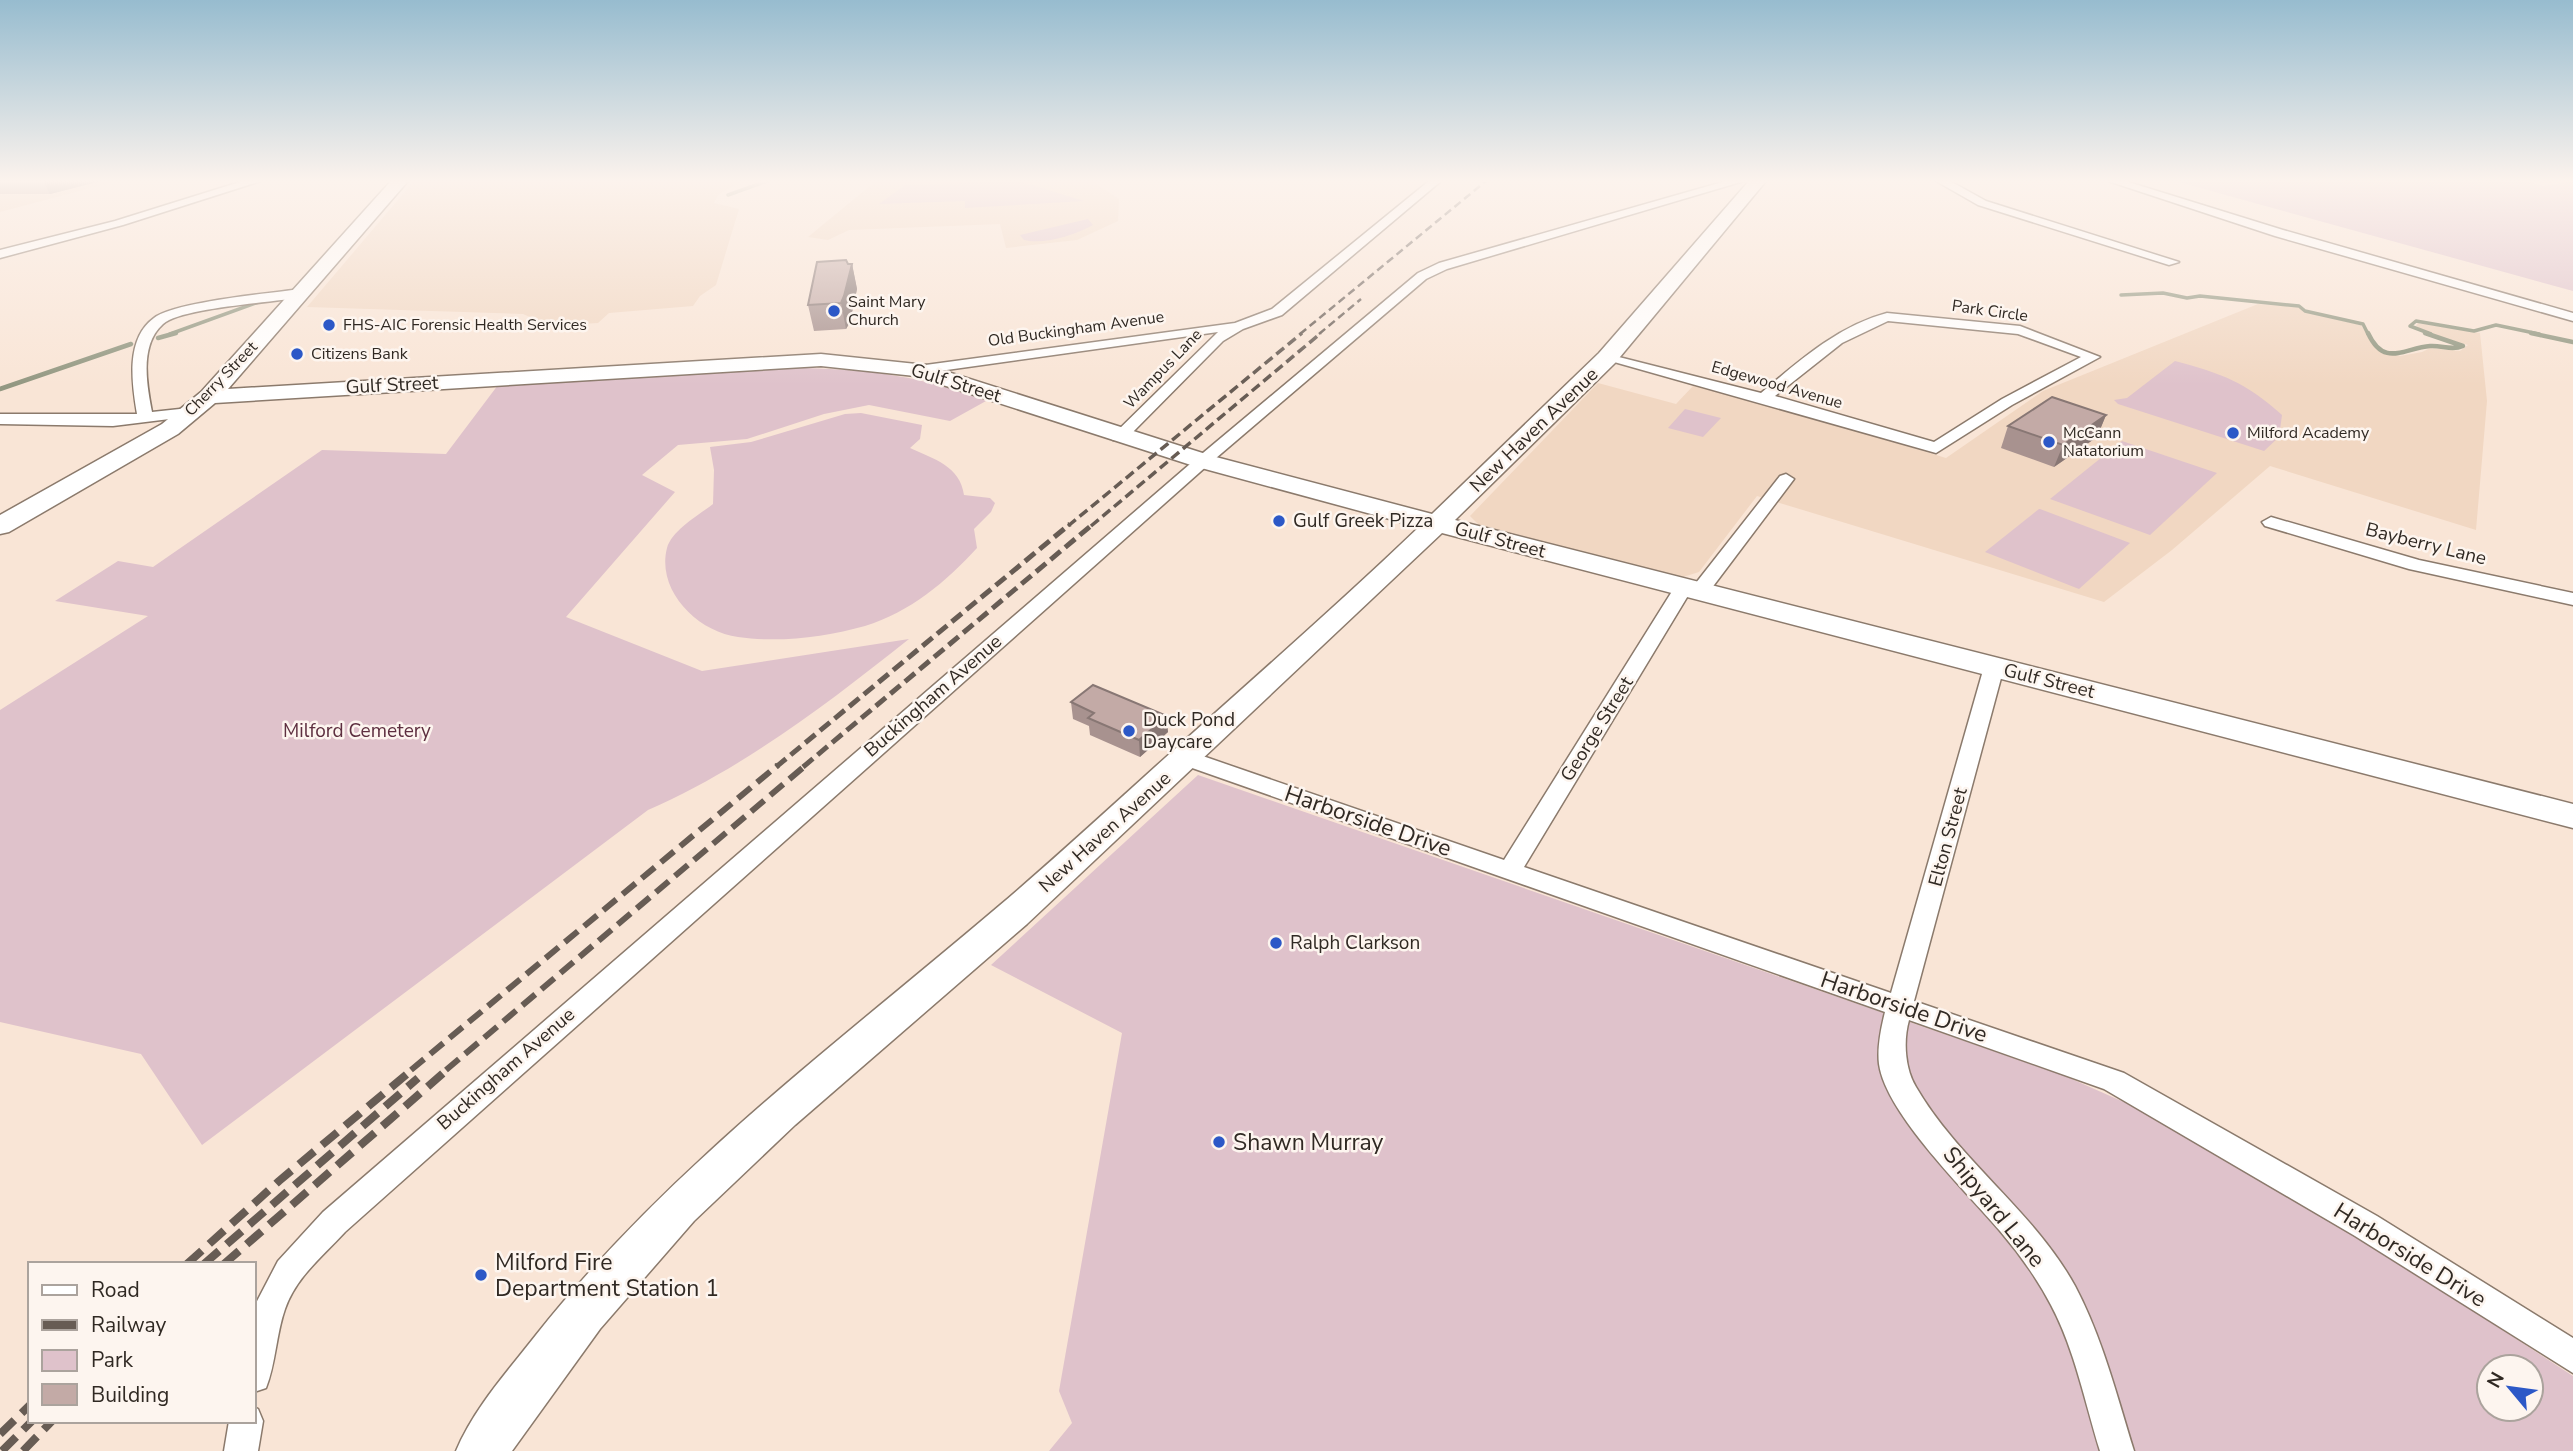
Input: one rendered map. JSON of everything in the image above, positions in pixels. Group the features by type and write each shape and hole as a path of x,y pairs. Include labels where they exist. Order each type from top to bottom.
{"main road":[{"name":"Cherry Street","path":"0,526 116,462 190,413 209,397 340,249"},
{"name":"New Haven Avenue","path":"482,1451 505,1415 583,1313 678,1207 780,1112 1014,914 1438,523 1607,358 1700,249"},
{"name":"Gulf Street","path":"209,397 821,360 918,370 1119,437 1203,461 1691,591 2573,816"}],"street":[{"path":"0,254 20,249"},
{"name":"Wampus Lane","path":"1119,437 1202,350 1238,326 1277,312 1354,249"},
{"name":"Buckingham Avenue","path":"256,1364 260,1339 274,1298 289,1272 334,1222 1203,461 1427,273 1509,249"},
{"path":"2130,249 2173,262"},
{"path":"2334,249 2573,317"},
{"path":"145,417 139,380 143,343 160,319 222,303 301,293"},
{"name":"Park Circle","path":"1764,398 1817,354 1874,320 1887,317 2020,330 2094,357 2007,402 1936,448"},
{"name":"Old Buckingham Avenue","path":"918,370 1238,326"},
{"name":"Edgewood Avenue","path":"1607,358 1764,398 1936,448"},
{"path":"0,419 113,421 190,413"},
{"name":"George Street","path":"1510,870 1691,591 1727,552 1786,479"},
{"name":"Bayberry Lane","path":"2271,522 2415,565 2573,599"},
{"name":"Elton Street","path":"1900,1006 1994,667"},
{"name":"Harborside Drive","path":"1186,758 1900,1006 2132,1090 2366,1226 2573,1357"},
{"name":"Shipyard Lane","path":"1900,1006 1892,1041 1893,1066 1904,1093 1943,1145 2013,1224 2063,1296 2086,1352 2116,1451"},
{"path":"241,1451 246,1423"}],"shaded area":[{"path":"356,249 727,249 716,285 700,296 693,306 609,313 598,323 551,326 523,314 307,307"},
{"name":"Milford Academy","path":"2258,304 2297,307 2308,313 2361,325 2376,349 2400,356 2430,348 2460,351 2468,345 2427,333 2416,326 2418,323 2480,333 2487,401 2476,530 2270,466 2172,550 2104,602 1757,496 1699,572 1683,577 1479,525 1470,516 1598,383 1676,404 1693,386 1786,409 1946,458 2043,391"}],"green space":[{"path":"2420,249 2573,249 2573,291"},
{"path":"2175,361 2233,380 2257,395 2282,415 2279,437 2264,451 2118,404 2114,400 2127,398"},
{"name":"Milford Cemetery","path":"706,370 853,370 897,376 962,392 986,401 950,421 869,405 824,414 747,439 678,445 642,475 675,492 566,617 702,671 909,639 816,711 751,755 648,810 202,1145 141,1054 0,1022 0,710 148,616 55,601 118,561 153,567 322,450 446,454 498,385"},
{"path":"1685,409 1721,418 1703,437 1668,428"},
{"path":"861,413 922,425 920,439 910,448 937,460 951,470 962,485 964,495 990,498 995,503 991,512 974,529 977,548 953,573 912,604 881,620 850,630 802,638 754,639 723,634 695,618 674,594 665,564 667,548 674,535 713,504 714,470 710,447 751,442 845,414"},
{"path":"2122,441 2217,473 2150,535 2050,499"},
{"path":"2039,509 2130,543 2079,589 1985,552"},
{"path":"1198,775 2065,1076 2135,1107 2404,1266 2538,1353 2475,1353 2475,1423 2545,1423 2545,1358 2573,1376 2573,1451 1049,1451 1072,1423 1059,1391 1122,1033 991,965"}],"building":[{"path":"846,260 848,264 852,264 841,303 808,305 817,262"},
{"path":"2052,397 2106,415 2063,445 2008,426"},
{"path":"1093,685 1167,716 1139,740 1088,718 1094,713 1071,702"}],"waterway":[{"path":"2121,295 2163,293 2187,298 2200,296 2299,306 2305,311 2363,324 2368,334"},
{"path":"170,334 264,300"},
{"path":"2431,334 2410,326 2416,321 2474,331 2496,325 2539,334"},
{"path":"158,338 176,333"},
{"path":"2368,333 2374,344 2388,353 2430,346 2463,346 2425,333"},
{"path":"2531,333 2573,342"},
{"path":"0,389 131,344"}],"railway":[{"path":"1300,334 1404,249"},
{"path":"1319,334 1361,299"},
{"path":"1068,526 1302,333"},
{"path":"1091,526 1321,333"},
{"path":"776,767 1070,524"},
{"path":"803,767 1093,524"},
{"path":"411,1070 778,765"},
{"path":"446,1070 806,765"},
{"path":"189,1262 279,1181 413,1069"},
{"path":"226,1262 448,1069"},
{"path":"206,1262 418,1078"},
{"path":"0,1434 28,1407"},
{"path":"2,1451 30,1423"},
{"path":"23,1451 50,1423"}],"place":[{"name":"Saint Mary Church","path":"834,311"},
{"name":"FHS-AIC Forensic Health Services","path":"329,325"},
{"name":"Citizens Bank","path":"297,354"},
{"name":"Milford Academy","path":"2233,433"},
{"name":"McCann Natatorium","path":"2049,442"},
{"name":"Gulf Greek Pizza","path":"1279,521"},
{"name":"Duck Pond Daycare","path":"1129,731"},
{"name":"Ralph Clarkson","path":"1276,943"},
{"name":"Shawn Murray","path":"1219,1142"},
{"name":"Milford Fire Department Station 1","path":"481,1275"}]}
